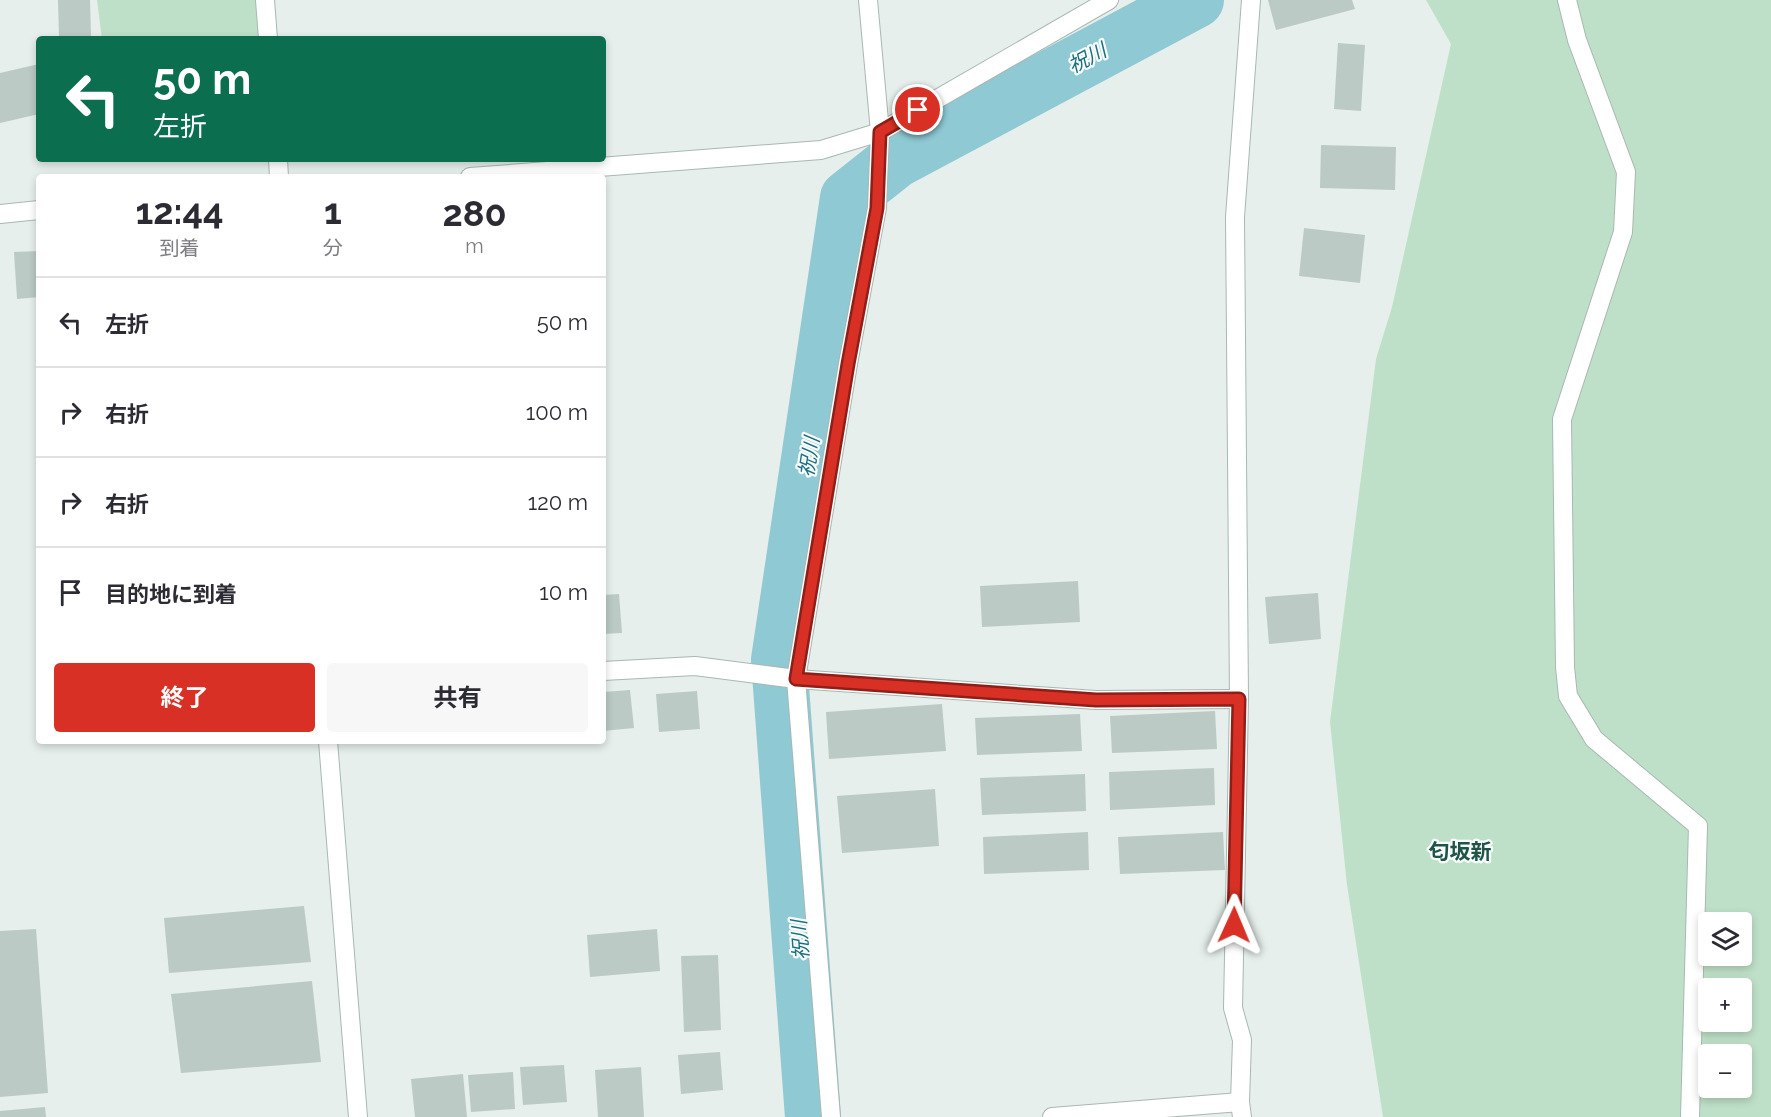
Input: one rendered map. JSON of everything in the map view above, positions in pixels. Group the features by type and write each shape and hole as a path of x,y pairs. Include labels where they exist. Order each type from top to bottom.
{"street":[{"path":"265,0 268,36"},
{"path":"831,1117 796,679 848,364 877,208 880,132 868,0"},
{"path":"509,174 821,150 880,132 1109,0"},
{"path":"1052,1117 1241,1110 1242,1040 1233,1008 1239,699 1235,217 1251,0"},
{"path":"1568,0 1577,40 1626,172 1623,232 1562,419 1565,667 1568,696 1594,739 1698,826 1690,1117"},
{"path":"0,214 36,210"},
{"path":"606,671 695,666 796,679 1096,700 1239,699"},
{"path":"328,744 358,1117"}],"green space":[{"path":"97,0 263,0 268,36 102,36"},
{"path":"1426,0 1771,0 1771,1117 1383,1117 1347,885 1330,722 1376,359 1392,307 1451,44"}],"building":[{"path":"58,0 90,0 91,36 59,36"},
{"path":"1268,0 1352,0 1355,9 1276,30"},
{"path":"1338,43 1365,45 1361,111 1334,109"},
{"path":"36,65 36,115 0,123 0,73"},
{"path":"1321,145 1396,147 1395,190 1320,188"},
{"path":"1304,228 1365,235 1360,283 1299,276"},
{"path":"36,251 36,297 17,299 14,252"},
{"path":"1078,581 1080,622 982,627 980,586"},
{"path":"1318,593 1321,639 1269,644 1265,597"},
{"path":"619,594 622,633 606,634 606,595"},
{"path":"630,690 634,728 606,731 606,692"},
{"path":"697,691 700,729 659,732 656,694"},
{"path":"942,704 946,751 829,759 826,712"},
{"path":"1215,711 1217,749 1112,753 1110,716"},
{"path":"1080,714 1082,751 977,755 975,718"},
{"path":"1214,768 1215,805 1110,810 1109,772"},
{"path":"1085,774 1086,811 982,815 980,778"},
{"path":"935,789 939,846 842,853 837,796"},
{"path":"1088,832 1089,870 984,874 983,837"},
{"path":"1223,832 1225,870 1120,874 1118,837"},
{"path":"304,906 311,962 169,973 164,918"},
{"path":"36,929 48,1093 0,1097 0,931"},
{"path":"657,929 660,971 590,977 587,935"},
{"path":"718,955 721,1030 684,1032 681,956"},
{"path":"312,981 321,1062 181,1073 171,994"},
{"path":"720,1052 723,1090 681,1094 678,1055"},
{"path":"564,1065 567,1102 523,1105 520,1067"},
{"path":"641,1067 644,1117 598,1117 595,1070"},
{"path":"513,1072 515,1109 471,1112 468,1075"},
{"path":"463,1074 467,1117 415,1117 411,1079"},
{"path":"45,1107 46,1117 0,1117 0,1111"}],"waterway":[{"name":"祝川","path":"813,1117 779,660 848,198 896,160 1196,0"}],"district":[{"name":"匂坂新","path":"1460,851"}],"route":[{"path":"918,110 880,132 877,208 848,364 796,679 1096,700 1239,699 1234,925"}]}
